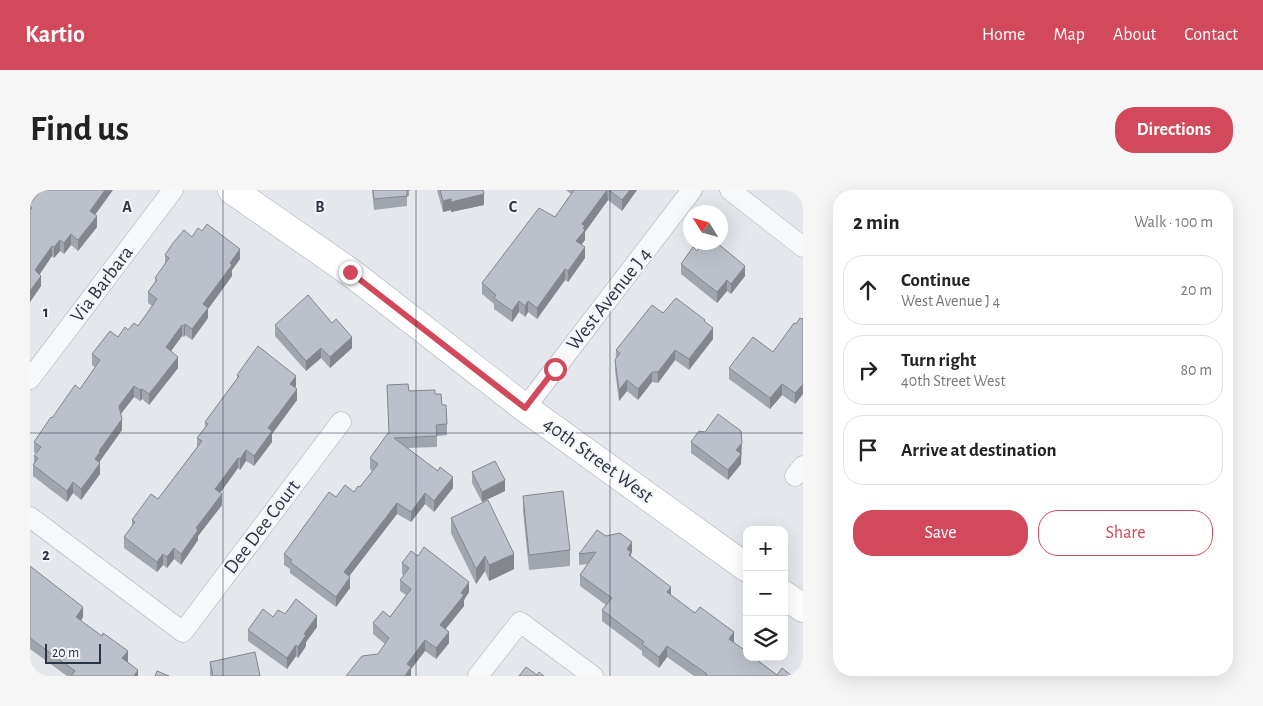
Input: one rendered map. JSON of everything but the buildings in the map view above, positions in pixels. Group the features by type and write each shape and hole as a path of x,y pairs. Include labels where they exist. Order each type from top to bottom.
{"main road":[{"name":"40th Street West","path":"232,190 350,272 525,408 743,565"},
{"path":"788,598 803,608"}],"street":[{"name":"Via Barbara","path":"30,379 173,190"},
{"name":"West Avenue J 4","path":"525,408 692,190"},
{"path":"730,190 803,247"},
{"name":"Dee Dee Court","path":"30,517 183,632 341,422"},
{"path":"478,676 520,622 593,676"}],"route":[{"path":"350,272 525,408 555,369"}]}
